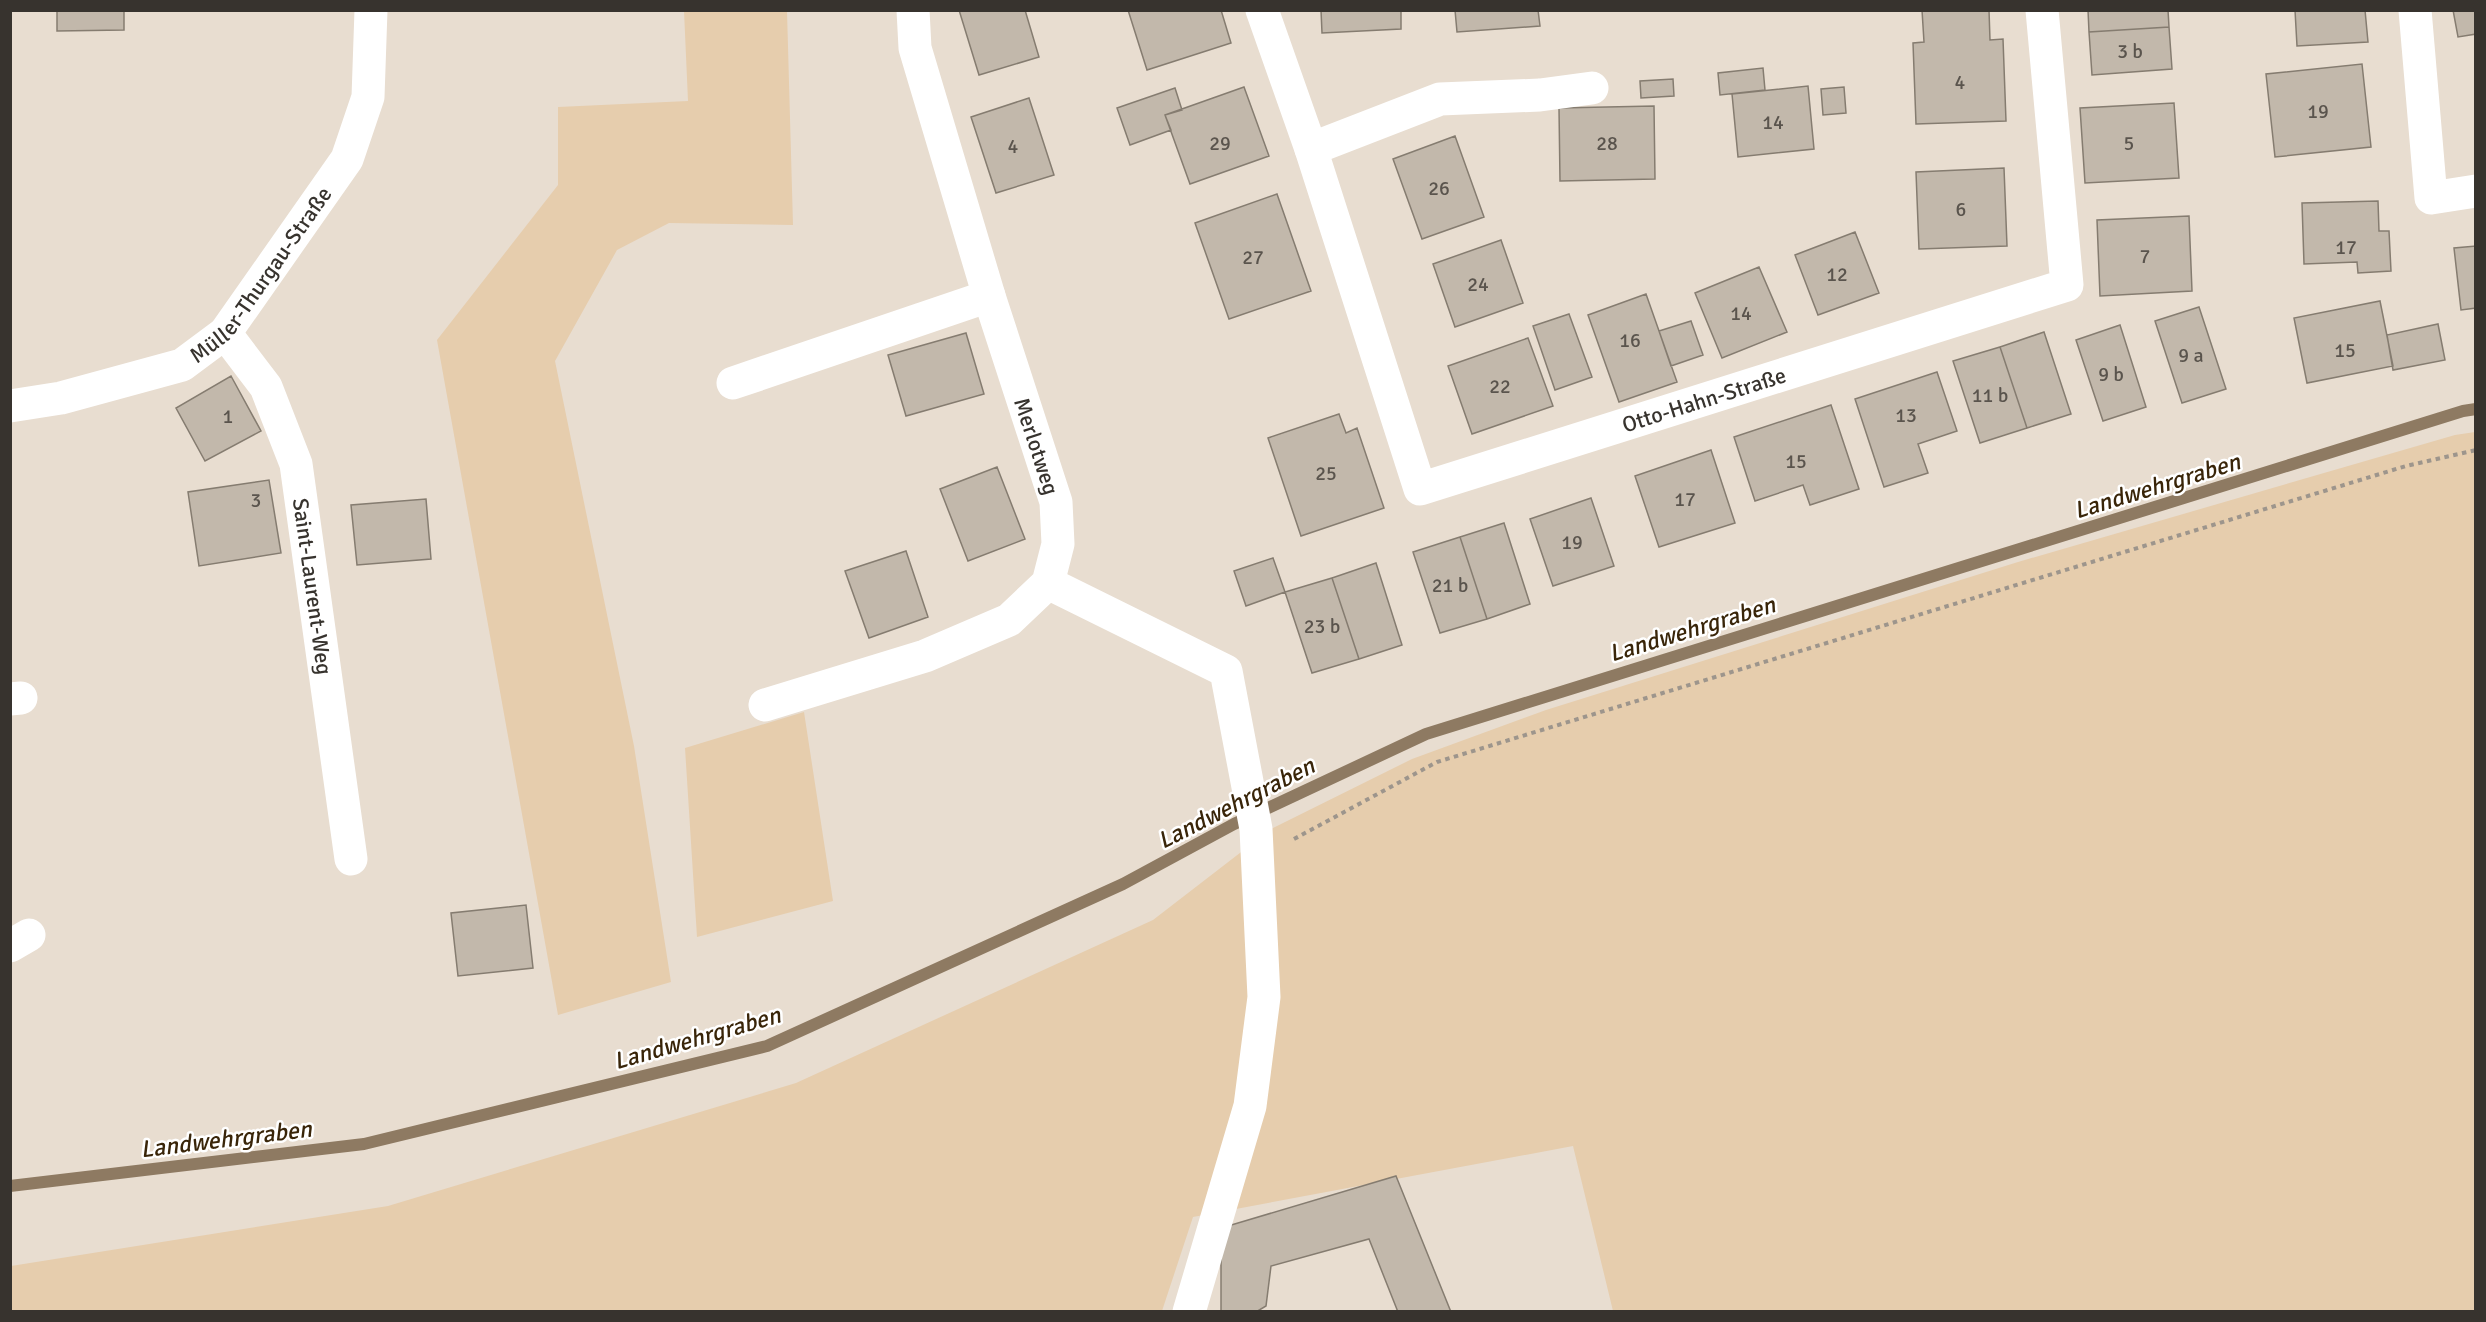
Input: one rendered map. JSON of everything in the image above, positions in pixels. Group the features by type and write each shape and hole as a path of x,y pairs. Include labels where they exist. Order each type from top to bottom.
{"street":[{"name":"Müller-Thurgau-Straße","path":"10,406 61,398 182,365 225,333 347,159 368,97 371,10"},
{"name":"Merlotweg","path":"913,10 915,48 989,296 1056,502 1058,544 1048,583"},
{"name":"Otto-Hahn-Straße","path":"1262,10 1311,148 1419,489 2067,285 2042,10"},
{"path":"2415,10 2431,198 2475,191"},
{"path":"1311,148 1440,99 1540,95 1592,88"},
{"path":"733,382 989,296"},
{"name":"Saint-Laurent-Weg","path":"225,333 266,387 296,464 351,860"},
{"path":"765,705 926,656 1009,620 1048,583 1226,671 1256,831 1264,998 1250,1106 1189,1311"}],"path":[{"path":"1256,831 1437,762 2406,466 2475,450"}],"shaded area":[{"path":"684,11 787,11 793,225 669,223 617,250 555,361 634,746 671,982 558,1015 437,340 558,185 558,107 688,101"},
{"path":"2475,432 2475,1311 1613,1311 1573,1146 1193,1217 1162,1311 11,1312 11,1266 388,1206 796,1083 1153,920 1271,829 1412,759 1546,710 2018,562 2455,435"},
{"path":"804,712 833,901 697,937 685,748"}],"building":[{"path":"57,10 124,10 124,30 57,31"},
{"path":"959,10 1025,10 1039,57 979,75"},
{"path":"1128,10 1221,10 1231,43 1147,70"},
{"path":"1321,10 1401,10 1401,29 1322,33"},
{"path":"1455,10 1538,10 1540,26 1457,32"},
{"path":"1922,10 1989,10 1990,40 2003,39 2006,121 1916,124 1913,43 1924,42"},
{"path":"2088,10 2168,10 2169,27 2089,32"},
{"path":"2295,10 2365,10 2368,42 2297,46"},
{"path":"2453,10 2476,10 2476,34 2458,37"},
{"path":"2169,27 2172,69 2092,75 2089,32"},
{"path":"2362,64 2371,147 2275,157 2266,74"},
{"path":"1763,68 1765,90 1720,95 1718,73"},
{"path":"1673,79 1674,96 1641,98 1640,81"},
{"path":"1808,86 1814,149 1738,157 1732,94"},
{"path":"1244,87 1269,156 1190,184 1165,115"},
{"path":"1844,87 1846,113 1823,115 1821,89"},
{"path":"1175,88 1182,110 1165,115 1171,130 1130,145 1117,108"},
{"path":"1029,98 1054,175 996,193 971,117"},
{"path":"2174,103 2179,178 2085,183 2080,108"},
{"path":"1654,106 1655,179 1560,181 1559,108"},
{"path":"1455,136 1484,217 1422,239 1393,159"},
{"path":"2004,168 2007,246 1919,249 1916,172"},
{"path":"1277,194 1311,291 1229,319 1195,223"},
{"path":"2378,201 2379,231 2389,231 2391,271 2358,273 2357,262 2304,264 2302,203"},
{"path":"2189,216 2192,291 2100,296 2097,220"},
{"path":"1855,232 1879,293 1818,315 1795,255"},
{"path":"1501,240 1523,303 1455,327 1433,264"},
{"path":"2476,246 2476,308 2461,310 2454,248"},
{"path":"1759,267 1787,332 1722,358 1695,293"},
{"path":"1646,294 1677,382 1619,402 1588,315"},
{"path":"2380,301 2393,366 2307,383 2294,318"},
{"path":"2199,307 2226,389 2182,403 2155,321"},
{"path":"1569,314 1592,377 1555,390 1533,326"},
{"path":"1691,321 1703,355 1671,366 1659,331"},
{"path":"2438,324 2445,360 2393,370 2387,335"},
{"path":"2120,325 2146,407 2103,421 2076,340"},
{"path":"2044,332 2071,414 2027,428 2000,347"},
{"path":"966,333 984,394 906,416 888,355"},
{"path":"1528,338 1553,406 1472,434 1448,366"},
{"path":"2000,347 2027,428 1980,443 1953,361"},
{"path":"1937,372 1957,431 1918,444 1928,473 1884,487 1855,399"},
{"path":"231,376 261,431 205,461 176,408"},
{"path":"1831,405 1859,489 1810,505 1803,485 1755,501 1734,437"},
{"path":"1339,414 1346,433 1357,428 1384,508 1301,536 1268,438"},
{"path":"1711,450 1735,523 1659,547 1635,476"},
{"path":"997,467 1025,539 968,561 940,489"},
{"path":"269,480 281,553 199,566 188,492"},
{"path":"1591,498 1614,566 1553,586 1530,519"},
{"path":"426,499 431,559 357,565 351,505"},
{"path":"1504,523 1530,604 1487,619 1460,537"},
{"path":"1460,537 1487,619 1440,633 1413,552"},
{"path":"906,551 928,617 869,638 845,571"},
{"path":"1273,558 1285,592 1246,606 1234,571"},
{"path":"1376,563 1402,645 1359,659 1332,578"},
{"path":"1332,578 1359,659 1312,673 1285,592"},
{"path":"526,905 533,968 458,976 451,913"},
{"path":"1396,1176 1451,1312 1398,1312 1369,1239 1271,1266 1266,1306 1256,1312 1221,1312 1221,1228"}],"waterway":[{"name":"Landwehrgraben","path":"10,1186 364,1144 767,1046 1123,884 1234,824 1426,734 2463,411 2476,409"}]}
